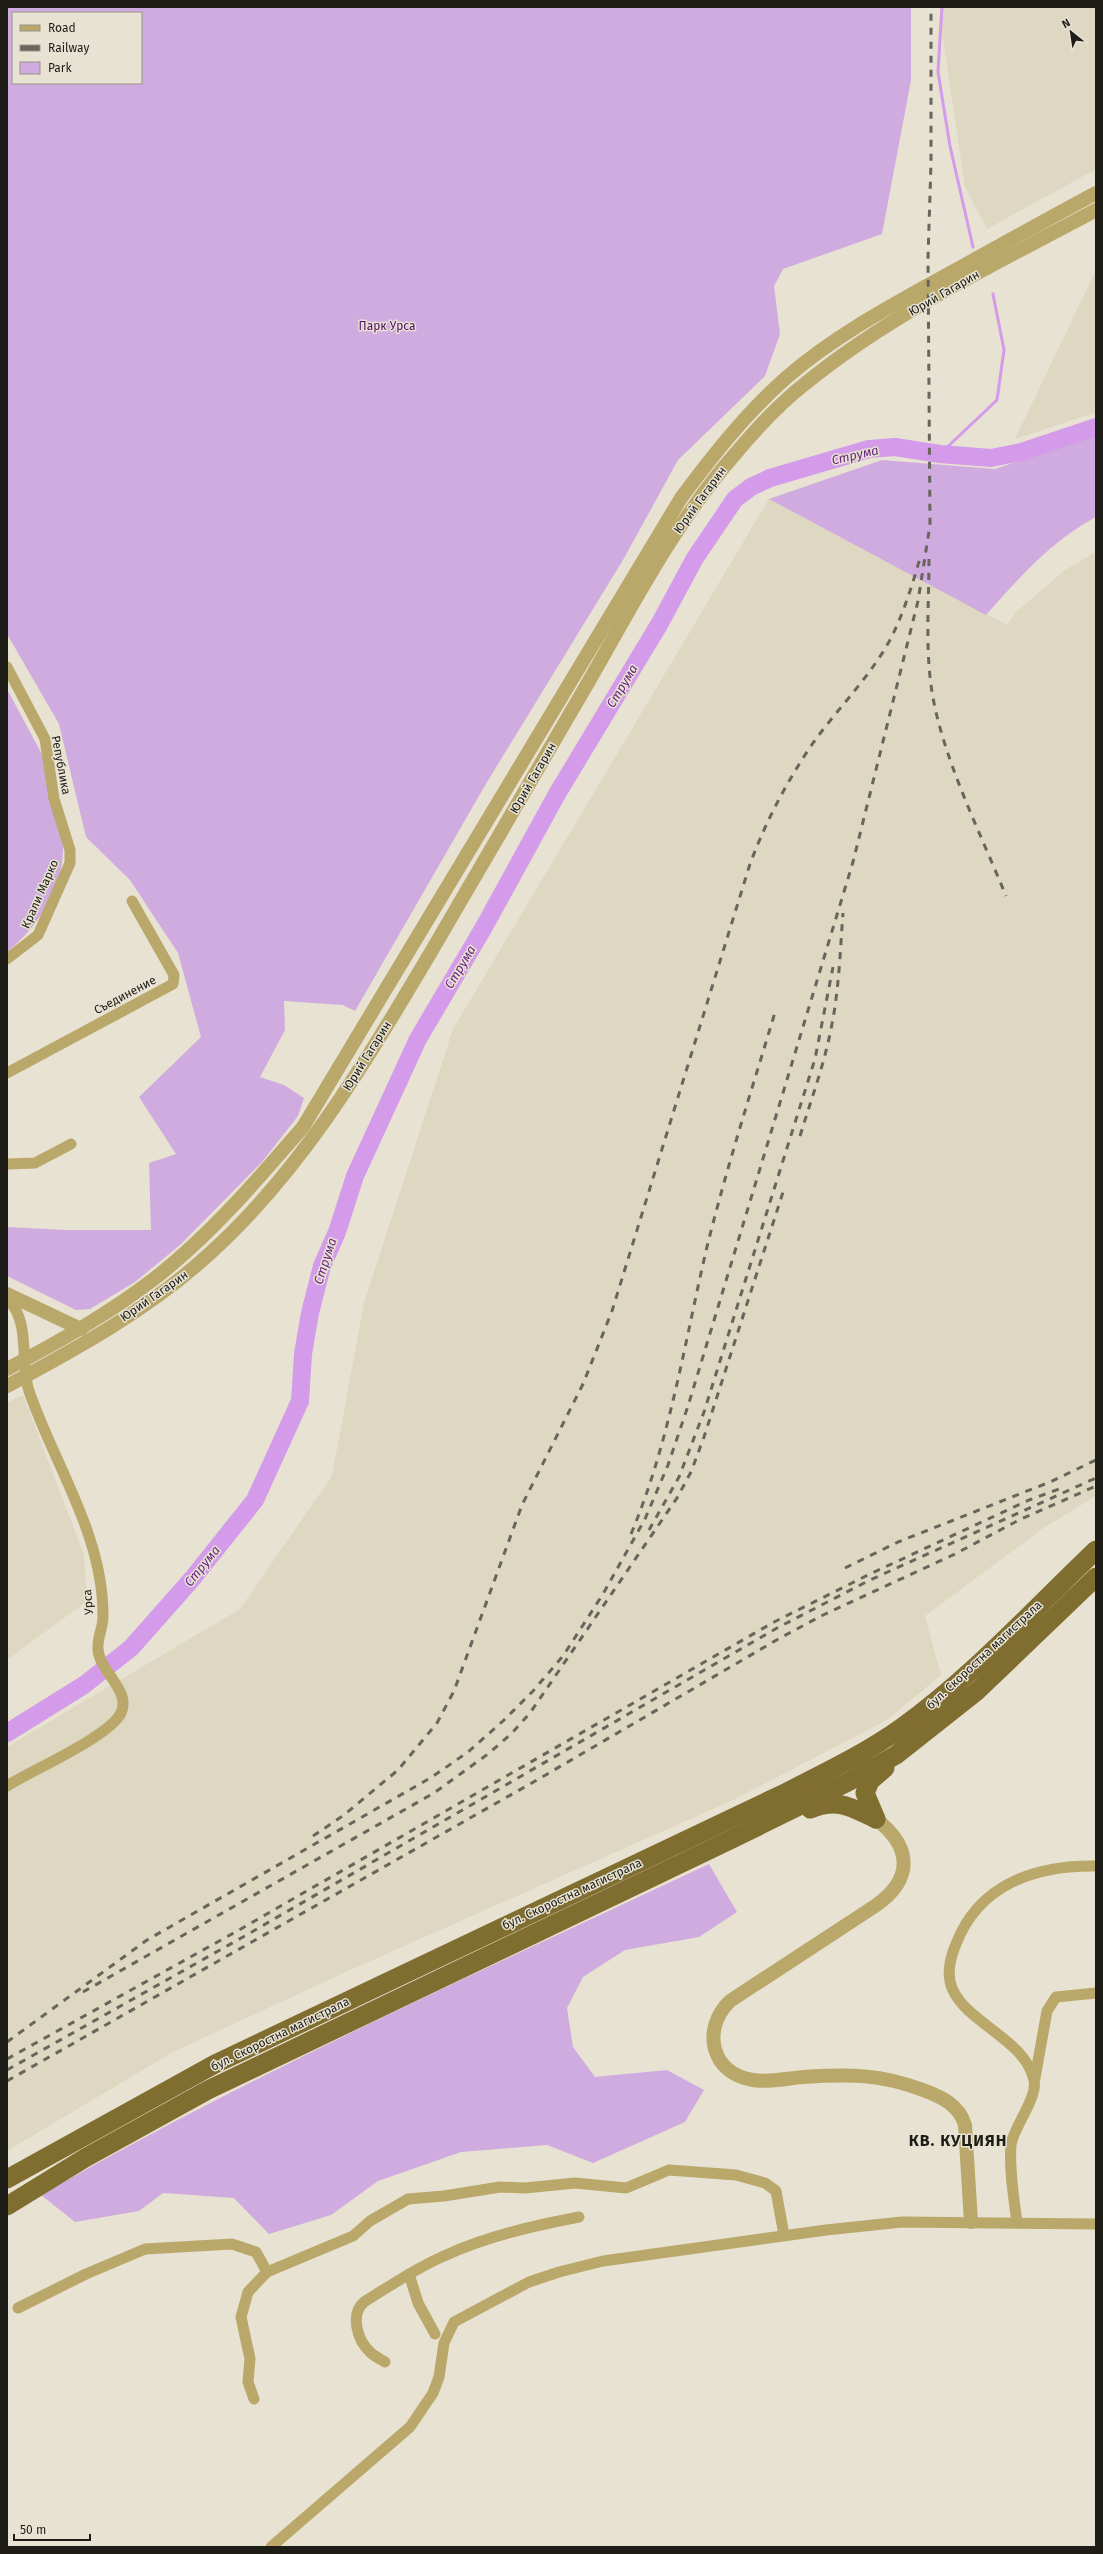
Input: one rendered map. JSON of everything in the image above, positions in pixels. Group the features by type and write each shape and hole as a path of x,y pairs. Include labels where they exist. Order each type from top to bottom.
{"highway":[{"name":"бул. Скоростна магистрала","path":"7,2179 215,2064 838,1766 900,1728 934,1702 1096,1550"},
{"name":"бул. Скоростна магистрала","path":"7,2206 85,2158 208,2090 728,1841 848,1782 896,1755 919,1739 977,1691 1096,1577"},
{"path":"876,1819 866,1799 867,1787 874,1777 919,1739"},
{"path":"728,1841 833,1803 845,1805 876,1819"}],"street":[{"name":"Юрий Гагарин","path":"7,1369 81,1329 132,1295 176,1259 223,1216 302,1127 368,1022 681,498 712,456 740,425 787,378 836,340 898,302 1096,193"},
{"name":"Юрий Гагарин","path":"7,1386 27,1376 116,1323 180,1280 236,1228 296,1162 323,1125 414,981 662,556 710,484 771,414 805,383 854,348 973,276 1096,210"},
{"name":"Република","path":"7,667 45,739 54,799 70,850"},
{"name":"Крали Марко","path":"7,959 38,935 70,863 70,850"},
{"name":"Съединение","path":"7,1073 173,984 174,975 132,901"},
{"path":"7,1164 35,1163 71,1144"},
{"path":"7,1294 81,1329"},
{"name":"Урса","path":"7,1298 20,1321 26,1359 28,1389 95,1554 103,1617 98,1648 100,1660 121,1694 123,1703 121,1712 114,1722 94,1736 7,1786"},
{"path":"876,1819 893,1834 902,1847 903,1873 897,1888 875,1906 730,2001 716,2017 713,2025 713,2044 728,2068 746,2079 764,2080 834,2075 871,2075 898,2081 947,2101 958,2111 964,2126 971,2222"},
{"path":"1034,2082 1030,2068 1019,2052 964,2005 953,1989 949,1973 951,1957 961,1931 978,1907 994,1893 1021,1877 1043,1870 1066,1866 1096,1866"},
{"path":"1017,2223 1011,2143 1026,2110 1034,2082 1047,2012 1056,1997 1096,1993"},
{"path":"254,2399 248,2382 250,2359 241,2317 248,2292 268,2272 296,2258 353,2236 370,2221 408,2199 444,2196 500,2187 525,2188 575,2183 626,2188 669,2170 736,2175 765,2183 776,2191 784,2236"},
{"path":"386,2362 370,2352 361,2341 357,2328 357,2313 364,2302 409,2274 443,2256 478,2242 524,2228 579,2216"},
{"path":"271,2547 410,2427 433,2393 439,2377 444,2343 454,2322 529,2282 559,2272 604,2261 784,2236 902,2222 1096,2224"},
{"path":"18,2308 86,2274 145,2248 232,2244 256,2252 268,2272"},
{"path":"409,2274 418,2303 435,2334"}],"shaded area":[{"path":"940,7 1096,7 1096,169 987,229 965,187 940,18"},
{"path":"1096,270 1096,412 1015,439"},
{"path":"769,499 1007,625 1015,613 1065,570 1096,552 1096,1496 1042,1529 925,1616 941,1675 887,1720 733,1800 348,1971 171,2053 7,2151 7,1747 240,1609 332,1476 364,1303 453,1029"},
{"path":"23,1395 84,1555 87,1601 7,1660 7,1403"}],"green space":[{"name":"Парк Урса","path":"7,7 911,7 911,80 882,234 783,269 774,286 780,334 765,376 678,460 623,560 487,782 355,1011 343,1005 284,1001 285,1030 260,1077 284,1085 304,1098 298,1116 262,1162 180,1245 135,1282 90,1309 76,1310 7,1276 7,1227 65,1230 151,1230 149,1163 176,1154 139,1097 201,1037 178,953 130,880 86,837 59,724 7,634"},
{"path":"1096,435 1096,517 1065,537 1050,549 1024,574 986,615 769,499 882,460 995,469"},
{"path":"7,689 45,760 63,846 59,876 47,905 29,931 7,952"},
{"path":"709,1864 737,1912 699,1937 625,1950 583,1977 567,2008 573,2047 595,2077 667,2070 704,2090 685,2122 593,2163 547,2145 461,2152 378,2181 331,2215 269,2234 234,2198 163,2193 139,2211 75,2222 41,2195 122,2150 288,2064"}],"waterway":[{"path":"942,7 938,72 950,146 973,247"},
{"path":"940,454 997,400 1004,350 993,294"},
{"name":"Струма","path":"7,1733 84,1685 131,1648 192,1579 255,1500 300,1401 303,1354 310,1313 322,1266 337,1232 355,1176 418,1039 484,927 557,794 660,623 695,558 735,499 751,487 770,478 869,449 895,447 940,454 991,458 1021,452 1096,427"}],"railway":[{"path":"7,2042 147,1940 432,1777 468,1752 503,1721 533,1691 563,1656 603,1594 645,1519 668,1465 688,1406 853,862 918,601 930,525 928,258 931,163 931,7"},
{"path":"313,1836 344,1815 398,1770 437,1723 454,1691 522,1505 583,1384 612,1311 756,848 778,802 803,757 874,666 891,638 907,599 920,558"},
{"path":"929,559 929,659 932,692 937,717 953,769 963,795 1006,896"},
{"path":"800,1136 821,1069 834,1015 838,986 843,913"},
{"path":"649,1530 679,1477 704,1412 815,1059 833,967"},
{"path":"631,1534 656,1465 666,1430 714,1220 776,1009"},
{"path":"83,1992 434,1793 488,1754 512,1733 530,1713 677,1498 691,1472 704,1437 785,1186"},
{"path":"845,1568 898,1542 1050,1482 1096,1460"},
{"path":"7,2070 243,1937 777,1628 870,1580 1096,1478"},
{"path":"7,2081 537,1780 780,1638 823,1615 955,1554 1019,1520 1096,1486"},
{"path":"7,2059 239,1930 774,1622 870,1574 1029,1500 1059,1489"}],"district":[{"name":"КВ. КУЦИЯН","path":"958,2140"}]}
